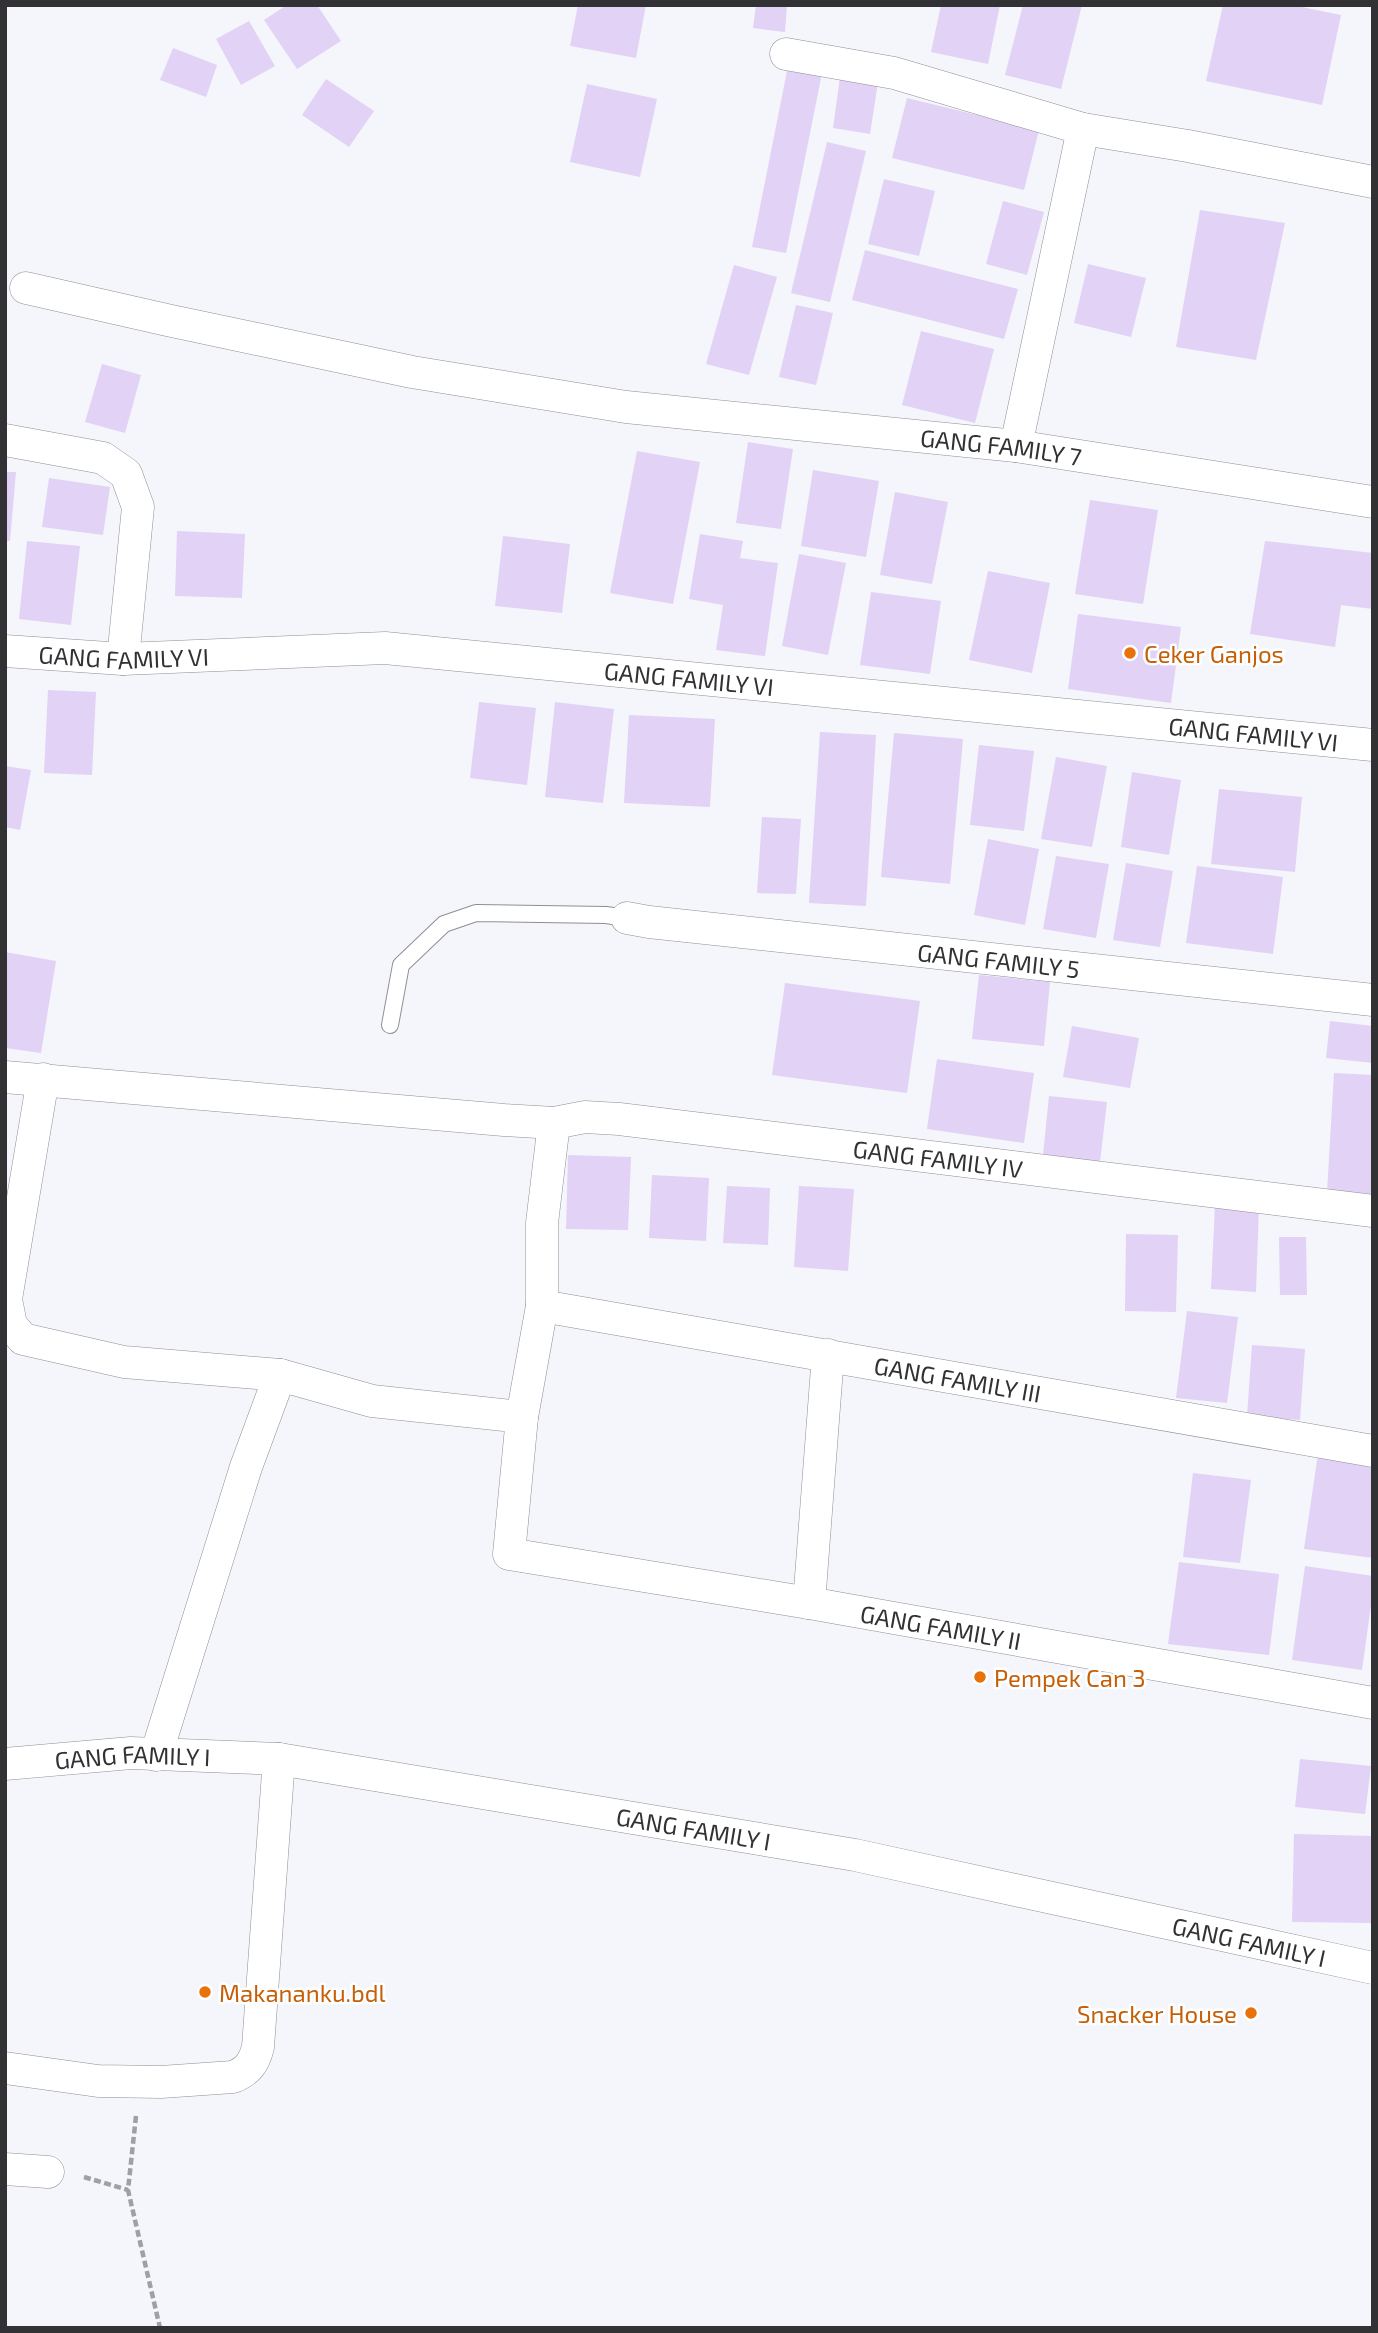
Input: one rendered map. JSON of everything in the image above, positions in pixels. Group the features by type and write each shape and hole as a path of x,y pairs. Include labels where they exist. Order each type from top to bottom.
{"street":[{"path":"786,54 894,73 1083,129 1188,146 1373,182"},
{"path":"1016,446 1083,129"},
{"name":"GANG FAMILY 7","path":"26,288 412,372 626,407 1016,446 1373,502"},
{"path":"5,440 103,458 126,474 138,507 123,659"},
{"name":"GANG FAMILY VI","path":"5,651 123,659 385,648 1373,745"},
{"name":"GANG FAMILY 5","path":"627,918 1373,1000"},
{"name":"GANG FAMILY IV","path":"5,1077 504,1120 554,1123 586,1117 620,1119 1373,1211"},
{"path":"43,1079 6,1299 11,1325 23,1339 124,1362 280,1375 372,1401 522,1417 542,1306 542,1223 554,1123"},
{"name":"GANG FAMILY III","path":"542,1306 1373,1451"},
{"path":"809,1603 828,1355"},
{"path":"156,1755 246,1467 280,1375"},
{"name":"GANG FAMILY II","path":"522,1417 509,1553 1373,1703"},
{"name":"GANG FAMILY I","path":"5,1764 131,1753 278,1759 855,1855 1373,1968"},
{"path":"5,2068 98,2081 139,2082 233,2077 243,2073 255,2061 278,1759"},
{"path":"5,2169 48,2172"}],"lane":[{"path":"390,1025 401,965 444,924 476,913 606,915 627,918"}],"path":[{"path":"139,2082 128,2190 160,2328"},
{"path":"48,2172 87,2178 128,2190"}],"building":[{"path":"287,5 317,5 341,41 297,69 264,20"},
{"path":"578,5 646,5 636,58 570,46"},
{"path":"756,5 787,5 785,32 753,28"},
{"path":"941,5 1000,5 988,64 931,52"},
{"path":"1023,5 1082,5 1061,89 1005,75"},
{"path":"1223,5 1292,5 1341,15 1322,105 1206,81"},
{"path":"249,21 275,66 241,85 216,39"},
{"path":"173,48 217,65 206,97 160,80"},
{"path":"789,61 823,68 786,253 752,247"},
{"path":"840,77 878,82 870,134 833,128"},
{"path":"326,79 374,111 349,147 302,115"},
{"path":"587,84 657,99 640,177 570,162"},
{"path":"907,98 1039,130 1024,190 892,158"},
{"path":"827,142 866,151 830,302 791,293"},
{"path":"884,179 935,191 919,256 868,244"},
{"path":"1003,201 1044,212 1027,275 986,264"},
{"path":"1200,210 1285,223 1256,360 1176,347"},
{"path":"865,250 1018,289 1004,339 852,300"},
{"path":"1088,264 1146,278 1131,337 1074,323"},
{"path":"734,265 777,277 749,375 706,364"},
{"path":"796,305 833,313 816,385 779,377"},
{"path":"921,331 994,349 975,423 902,405"},
{"path":"102,364 141,375 125,433 85,422"},
{"path":"748,442 793,449 781,529 736,523"},
{"path":"637,451 700,462 673,604 610,593"},
{"path":"813,470 879,481 866,557 801,546"},
{"path":"5,472 16,472 10,541 5,541"},
{"path":"49,478 110,487 103,535 42,527"},
{"path":"895,492 948,502 932,584 880,575"},
{"path":"1090,500 1158,510 1143,604 1075,594"},
{"path":"177,531 245,534 242,598 175,596"},
{"path":"700,534 743,541 740,558 778,563 765,656 716,650 723,605 689,599"},
{"path":"503,536 570,544 562,613 495,606"},
{"path":"27,541 80,546 71,625 19,619"},
{"path":"1265,541 1373,553 1373,609 1341,605 1335,647 1250,634"},
{"path":"799,554 846,563 828,655 782,646"},
{"path":"988,571 1050,583 1032,673 969,660"},
{"path":"871,592 941,601 930,674 860,665"},
{"path":"1078,614 1181,627 1171,703 1068,689"},
{"path":"48,690 96,692 92,775 44,773"},
{"path":"479,702 536,708 527,785 470,778"},
{"path":"555,702 614,709 603,803 545,797"},
{"path":"629,715 715,719 710,807 624,803"},
{"path":"820,732 876,735 866,906 809,903"},
{"path":"894,733 963,739 950,884 881,877"},
{"path":"979,745 1034,751 1024,831 970,825"},
{"path":"1056,757 1107,766 1092,847 1041,839"},
{"path":"5,766 31,770 20,830 5,827"},
{"path":"1132,772 1181,780 1169,855 1121,847"},
{"path":"1219,789 1302,797 1295,872 1211,864"},
{"path":"762,817 801,819 796,894 757,893"},
{"path":"988,839 1039,849 1025,925 974,915"},
{"path":"1056,856 1109,864 1096,938 1043,929"},
{"path":"1126,863 1173,871 1160,947 1113,940"},
{"path":"1197,866 1283,877 1273,954 1186,943"},
{"path":"5,952 56,961 41,1053 5,1048"},
{"path":"979,975 1050,982 1044,1046 972,1039"},
{"path":"785,983 920,1001 907,1093 772,1075"},
{"path":"1330,1021 1373,1026 1373,1063 1326,1058"},
{"path":"1072,1026 1139,1038 1130,1088 1063,1077"},
{"path":"937,1059 1034,1073 1024,1143 927,1129"},
{"path":"1334,1073 1373,1075 1373,1194 1327,1192"},
{"path":"1049,1096 1107,1102 1100,1162 1043,1155"},
{"path":"568,1155 631,1157 628,1230 566,1229"},
{"path":"652,1175 709,1178 706,1241 649,1238"},
{"path":"727,1186 770,1188 768,1245 723,1243"},
{"path":"799,1186 854,1189 848,1271 794,1267"},
{"path":"1215,1204 1259,1206 1256,1292 1211,1289"},
{"path":"1126,1234 1178,1235 1176,1312 1125,1311"},
{"path":"1279,1237 1306,1237 1307,1295 1280,1295"},
{"path":"1187,1311 1238,1317 1227,1403 1176,1398"},
{"path":"1252,1345 1305,1349 1300,1420 1247,1416"},
{"path":"1318,1454 1373,1462 1373,1558 1304,1549"},
{"path":"1193,1473 1251,1480 1240,1563 1183,1557"},
{"path":"1179,1562 1279,1574 1269,1655 1168,1644"},
{"path":"1305,1566 1373,1576 1362,1670 1292,1660"},
{"path":"1300,1759 1371,1766 1365,1814 1295,1807"},
{"path":"1294,1834 1373,1836 1372,1923 1292,1922"}],"place":[{"name":"Ceker Ganjos","path":"1130,653"},
{"name":"Pempek Can 3","path":"980,1677"},
{"name":"Makananku.bdl","path":"205,1992"},
{"name":"Snacker House","path":"1251,2013"}]}
